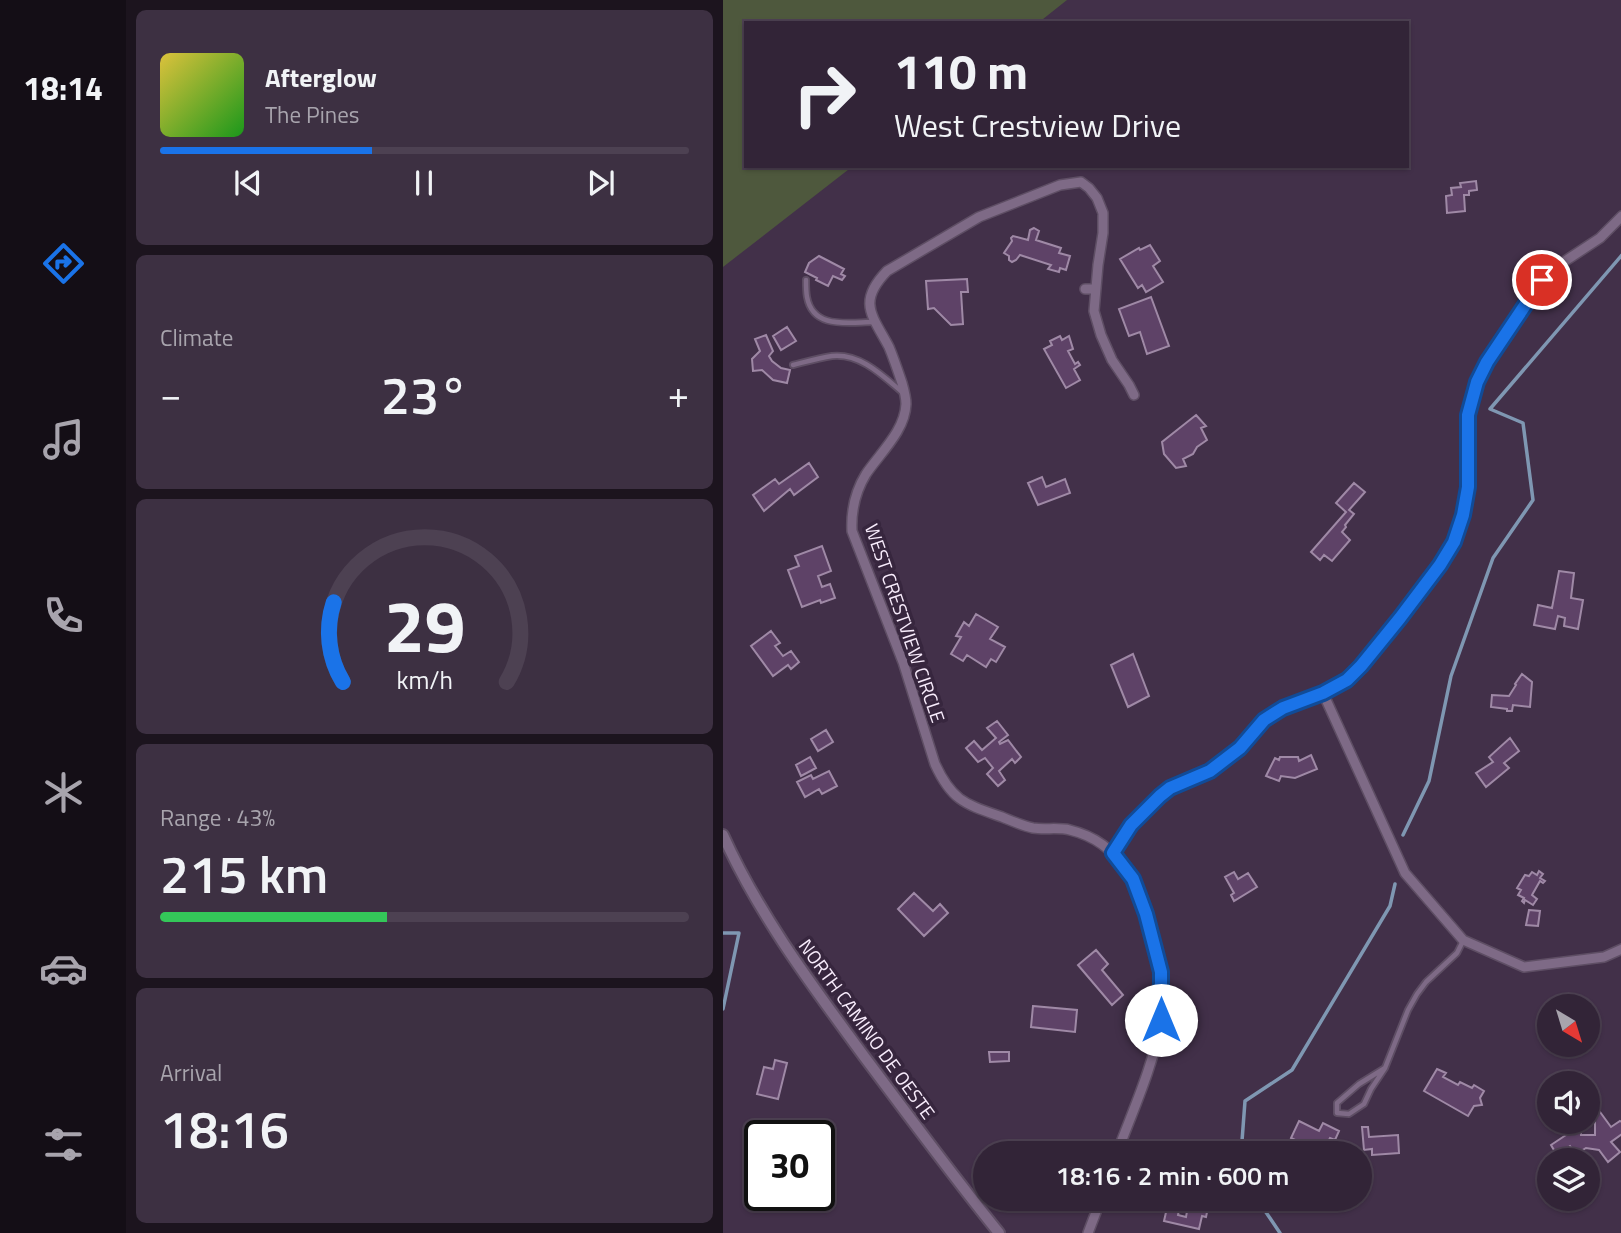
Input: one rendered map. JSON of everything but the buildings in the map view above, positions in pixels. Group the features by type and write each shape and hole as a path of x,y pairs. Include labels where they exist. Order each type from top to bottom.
{"street":[{"name":"WEST CRESTVIEW CIRCLE","path":"1122,1141 1148,1071 1161,1020 1161,972 1146,914 1133,879 1113,853 1098,840 1068,829 1032,828 965,804 951,792 941,778 903,662 852,531 851,513 859,487 893,438 903,419 906,405 893,357 874,322 869,305 871,292 887,271 979,217 1060,185 1081,182 1097,198 1103,213 1094,311 1100,335 1134,395"},
{"path":"1113,853 1131,825 1150,804 1170,788 1210,771 1240,748 1264,720 1283,708 1323,693 1347,680 1361,666 1440,565 1454,542 1468,487 1468,415 1477,382 1487,362 1542,280 1556,267 1600,238 1621,216"},
{"path":"1085,289 1096,289"},
{"path":"1323,693 1405,873 1463,940 1524,967 1604,957 1621,949"},
{"name":"NORTH CAMINO DE OESTE","path":"723,835 761,910 794,958 913,1122 999,1233"},
{"path":"1088,1233 1096,1211"}],"lane":[{"path":"806,280 807,297 817,317 827,321 874,322"},
{"path":"793,365 830,356 846,357 875,370 905,394"},
{"path":"1385,1068 1359,1084 1337,1103 1337,1113 1349,1114 1364,1104 1385,1068 1417,994 1457,953 1463,940"}],"green space":[{"path":"723,0 1067,0 1041,21 744,21 744,168 850,168 723,267"}],"waterway":[{"path":"1403,835 1429,781 1451,676 1493,558 1533,500 1523,423 1490,409 1622,255"},
{"path":"1242,1141 1245,1101 1292,1070 1390,906 1395,884"},
{"path":"723,933 739,933 723,1009"},
{"path":"1265,1211 1280,1233"}],"route":[{"path":"1161,1020 1161,972 1146,914 1133,879 1113,853 1131,825 1150,804 1170,788 1210,771 1240,748 1264,720 1283,708 1323,693 1347,680 1377,648 1440,565 1454,542 1463,515 1468,487 1468,415 1477,382 1487,362 1542,280"}]}
